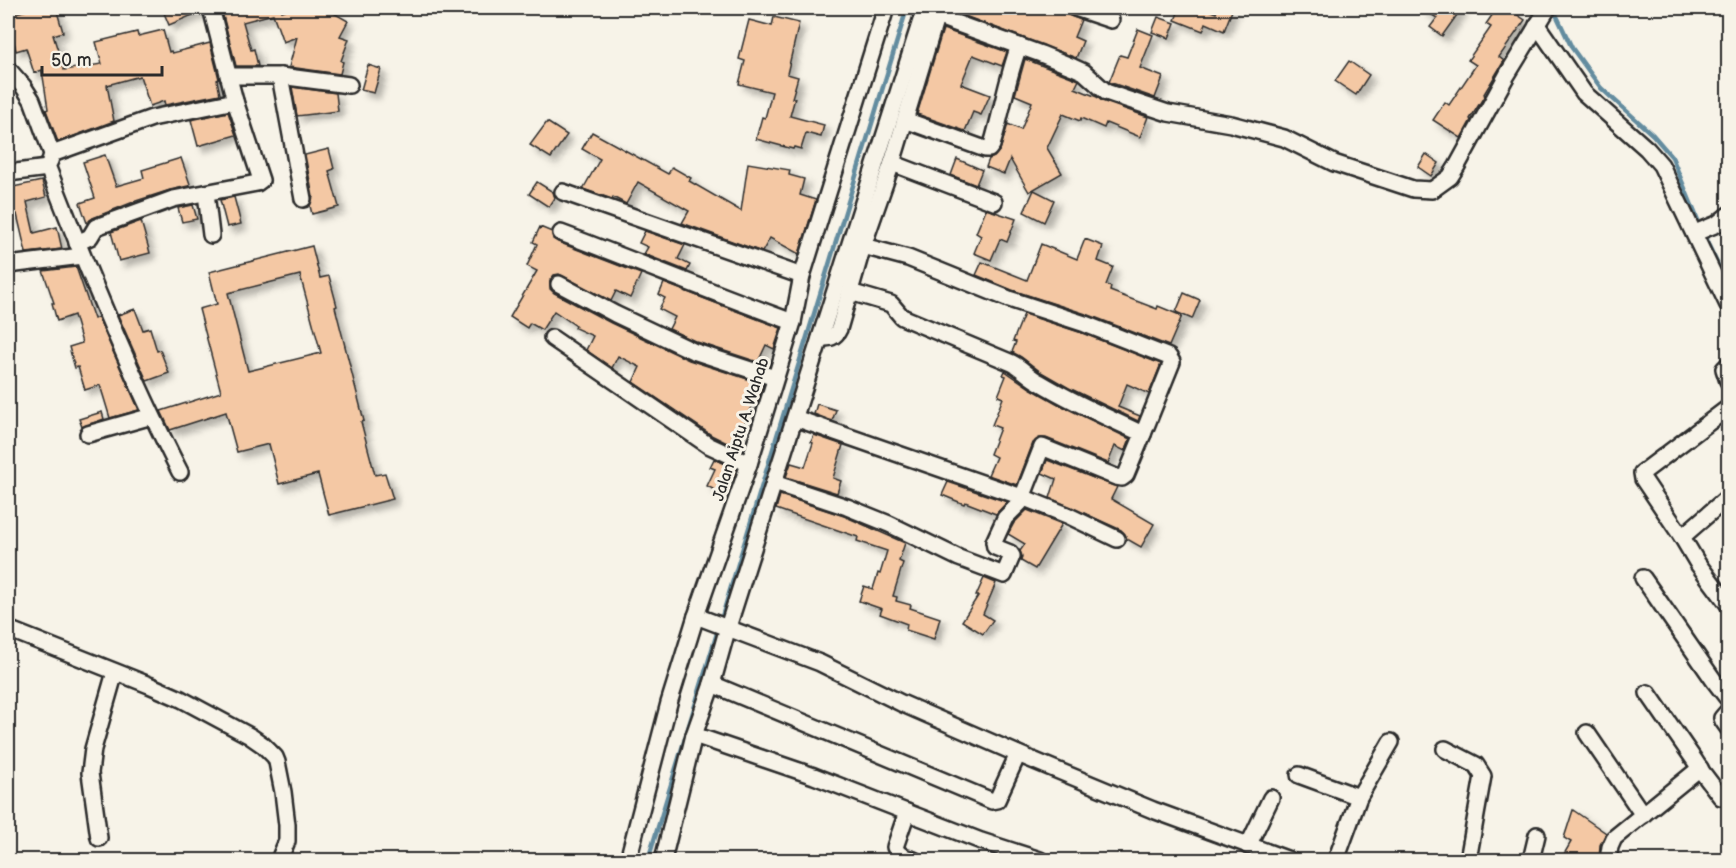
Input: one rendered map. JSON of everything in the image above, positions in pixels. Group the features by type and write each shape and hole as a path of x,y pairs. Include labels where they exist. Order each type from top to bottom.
{"street":[{"path":"8,266 80,250 96,227 173,199 257,183 261,180 235,101 211,8"},
{"name":"Jalan Aiptu A. Wahab","path":"628,861 669,703 749,464 793,322 802,276 886,8"},
{"path":"1075,8 1111,20"},
{"path":"933,10 1080,70 1106,92 1168,113 1231,124 1284,138 1334,163 1413,189 1432,190 1450,177 1547,8"},
{"path":"820,338 831,338 837,333 905,120 933,10"},
{"path":"663,861 694,735 712,684 725,626 820,338 933,10"},
{"path":"1537,25 1584,93 1647,149 1661,165 1698,232 1728,305"},
{"path":"905,120 988,149 992,145 998,126 1009,75 1019,46"},
{"path":"8,69 32,100 80,250 152,416 180,472"},
{"path":"228,76 280,76 349,85"},
{"path":"280,76 303,199"},
{"path":"8,173 50,161 152,118 235,101"},
{"path":"892,163 994,202"},
{"path":"563,192 802,276"},
{"path":"206,193 211,234"},
{"path":"1698,232 1723,220"},
{"path":"561,233 624,256 707,291 793,322"},
{"path":"774,483 865,514 938,549 1004,575 1012,556 997,548 994,542 1003,521 1018,506 1042,447 1047,447 1122,478 1126,475 1172,362 1169,357 1085,324 1009,299 908,258 863,246"},
{"path":"559,284 615,315 693,351 775,378"},
{"path":"850,292 891,304 902,317 1012,363 1035,380 1143,434"},
{"path":"552,338 708,446 749,464"},
{"path":"1728,365 1724,369 1728,381"},
{"path":"1728,408 1642,473 1643,479 1698,564 1728,604"},
{"path":"88,434 152,416"},
{"path":"795,418 1022,497 1117,539"},
{"path":"1682,537 1728,497"},
{"path":"1643,578 1728,699"},
{"path":"698,617 820,663 901,703 1153,810 1289,861"},
{"path":"8,629 180,699 250,736 271,753 277,762 287,825 287,841 279,861"},
{"path":"99,838 90,773 93,750 115,672"},
{"path":"712,684 992,801 997,800 1018,754"},
{"path":"1648,693 1700,768 1726,798"},
{"path":"1728,711 1722,718 1728,728"},
{"path":"1587,734 1643,814"},
{"path":"694,735 814,776 981,841 1040,861"},
{"path":"1336,861 1359,797 1391,742"},
{"path":"1445,749 1476,765 1483,776 1468,861"},
{"path":"1608,861 1614,838 1700,768"},
{"path":"1299,775 1359,797"},
{"path":"1248,846 1271,798"},
{"path":"907,812 895,847 901,856 914,861"},
{"path":"1532,861 1537,835"}],"building":[{"path":"35,8 56,8 63,32 53,35 64,70 102,64 96,42 137,32 138,36 163,30 169,52 172,53 210,43 219,79 217,80 220,94 165,105 164,101 150,106 140,76 107,85 114,121 58,142 46,110 48,109 42,70 34,73 26,48 16,51 8,15"},
{"path":"162,8 202,8 202,11 169,25"},
{"path":"221,8 282,8 282,11 304,8 332,12 348,21 340,36 349,39 341,61 343,62 340,74 289,67 297,37 283,42 273,14 243,22 258,66 236,66"},
{"path":"950,8 1066,8 1068,15 1081,20 1074,37 1083,41 1076,58 949,10"},
{"path":"1180,8 1203,8 1216,13 1218,8 1233,8 1224,31 1206,23 1203,31 1175,20"},
{"path":"1421,8 1462,8 1442,36 1430,27 1437,18"},
{"path":"1497,8 1507,8 1525,20 1499,57 1504,61 1461,138 1433,120 1445,102 1449,105 1476,65 1468,60 1491,27 1486,24"},
{"path":"774,17 799,23 787,74 798,77 790,116 824,125 821,137 806,133 801,149 756,139 772,92 739,84 745,61 739,59 749,20 772,26"},
{"path":"1158,17 1175,23 1169,38 1152,32"},
{"path":"943,29 1007,52 1002,66 973,55 961,84 990,95 981,115 973,112 965,131 917,114"},
{"path":"1138,29 1153,35 1140,68 1163,77 1155,98 1109,82 1120,55 1127,57"},
{"path":"1025,59 1079,80 1075,88 1102,101 1148,117 1140,137 1106,123 1104,128 1081,118 1080,121 1063,114 1047,148 1062,173 1029,192 1010,159 1004,174 986,167 989,159 1000,150 1008,124 1021,130 1032,102 1015,95"},
{"path":"1349,61 1369,75 1356,95 1335,81"},
{"path":"368,65 381,69 374,93 361,90"},
{"path":"292,87 336,93 338,111 297,116"},
{"path":"228,112 236,135 198,146 191,120"},
{"path":"547,122 567,135 551,158 530,145"},
{"path":"592,132 668,174 672,167 691,178 689,181 741,211 748,163 790,170 789,175 804,179 800,195 816,200 799,254 770,238 762,252 682,223 689,211 638,182 626,204 613,197 612,199 583,189 600,159 582,149"},
{"path":"329,149 334,169 329,171 339,207 312,214 310,206 313,197 305,155"},
{"path":"1426,154 1439,163 1431,176 1418,167"},
{"path":"105,155 116,186 144,178 142,170 181,158 190,184 136,201 93,218 87,223 80,203 95,198 83,162"},
{"path":"957,159 982,170 976,185 951,175"},
{"path":"42,181 46,197 27,202 34,233 57,227 62,249 26,253 17,214 8,217 8,188"},
{"path":"537,182 553,192 555,198 549,207 529,194"},
{"path":"1034,190 1054,200 1044,222 1024,212"},
{"path":"234,197 241,224 227,227 220,200"},
{"path":"193,205 197,219 182,222 178,208"},
{"path":"986,209 1016,219 1007,242 1000,239 991,260 974,253 981,236 976,233"},
{"path":"141,221 150,253 119,261 111,232"},
{"path":"540,227 552,232 553,239 558,242 641,274 630,298 616,291 611,301 559,274 554,275 550,280 550,289 554,293 689,360 763,384 756,407 753,405 736,441 744,444 741,450 713,436 633,382 640,367 618,356 612,368 586,350 593,336 575,328 576,326 554,311 542,330 530,323 527,328 510,317 537,271 527,266 537,244 533,242"},
{"path":"645,231 685,245 678,259 690,265 687,271 644,254 648,247 639,243"},
{"path":"1085,239 1103,246 1098,261 1113,267 1106,285 1111,287 1110,291 1182,316 1169,346 976,275 982,262 1027,280 1041,244 1077,259"},
{"path":"312,246 320,278 329,276 375,475 385,473 393,499 329,515 318,474 279,484 269,444 237,452 226,412 170,430 161,411 221,392 199,309 217,304 209,272","holes":["300,275 321,353 248,371 228,293"]},
{"path":"76,267 94,319 98,317 139,410 110,418 100,385 85,390 78,367 75,368 69,347 82,343 74,315 57,321 52,303 54,303 43,271"},
{"path":"664,283 781,328 774,349 766,345 758,362 697,342 669,329 675,317 659,309 665,298 659,295"},
{"path":"1184,293 1200,300 1192,319 1176,312"},
{"path":"135,309 143,330 150,328 157,351 160,350 169,373 147,381 118,315"},
{"path":"1024,314 1082,333 1161,364 1149,394 1127,384 1118,407 1140,416 1138,421 1069,388 1012,352 1016,342 1013,341"},
{"path":"1005,371 1060,405 1130,439 1125,451 1115,446 1108,463 1046,438 1040,438 1033,443 1017,485 988,475 996,457 990,454 1000,428 992,425 1003,398 998,396 1006,376 1003,375"},
{"path":"817,404 836,410 832,421 814,414"},
{"path":"102,412 104,419 82,427 79,419"},
{"path":"814,435 843,445 833,478 841,481 837,493 786,477 791,463 805,467"},
{"path":"714,459 737,469 724,495 707,486 715,469 710,467"},
{"path":"1047,460 1117,487 1111,499 1154,524 1141,547 1127,539 1121,530 1050,498 1056,479 1042,473"},
{"path":"948,482 1007,502 996,514 965,502 964,504 942,495"},
{"path":"780,495 844,516 905,543 899,561 903,563 893,596 897,597 896,601 911,605 910,608 940,618 934,639 906,630 907,624 880,614 882,609 859,601 864,586 873,589 887,551 857,541 858,537 776,509"},
{"path":"1027,510 1062,524 1035,569 1021,561 1020,551 1025,544 1008,534 1014,523"},
{"path":"984,578 996,583 983,614 993,620 983,634 962,621 978,596 976,596"},
{"path":"1573,810 1606,833 1600,845 1599,861 1560,861 1571,842 1564,838"}],"waterway":[{"path":"648,860 907,8"},
{"path":"1553,8 1572,48 1601,88 1653,135 1672,157 1728,286"}]}
